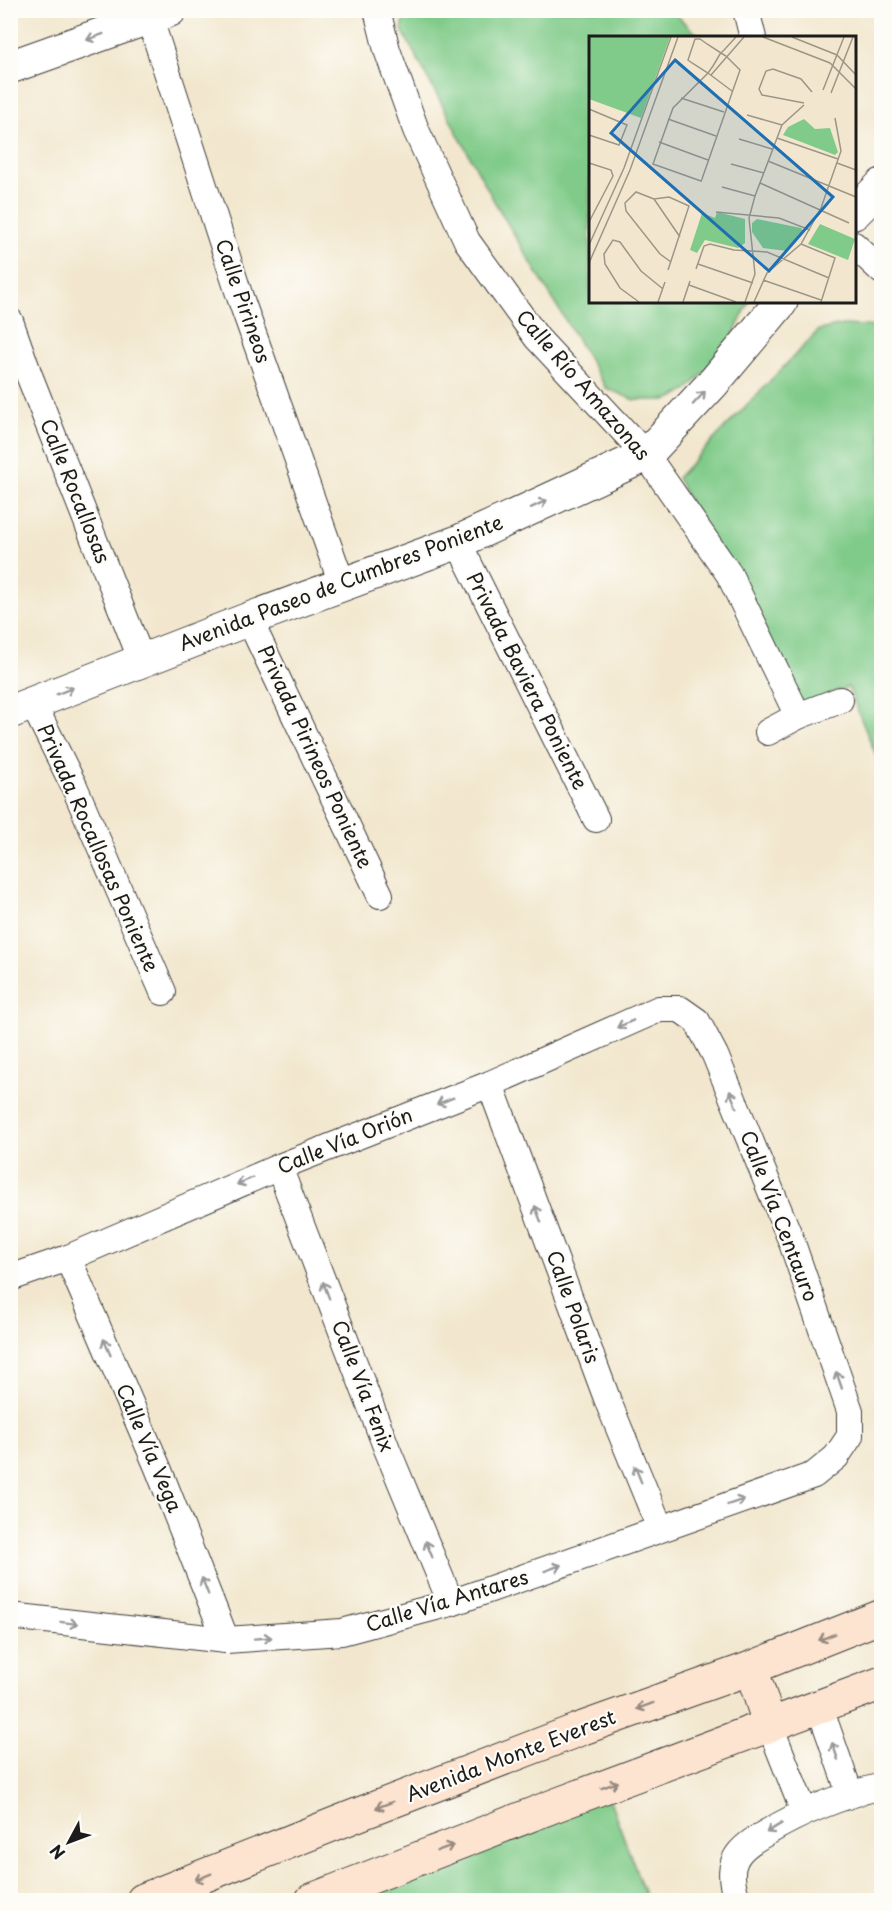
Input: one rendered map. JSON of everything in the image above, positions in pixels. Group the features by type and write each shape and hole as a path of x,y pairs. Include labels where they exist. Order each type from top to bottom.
{"main road":[{"name":"Avenida Monte Everest","path":"143,1900 572,1732 751,1668 882,1616"},
{"path":"751,1668 770,1726"},
{"path":"312,1900 555,1805 882,1683"}],"street":[{"name":"Calle Río Amazonas","path":"377,10 387,50 416,130 467,241 537,338 646,455 729,574 798,716"},
{"path":"746,10 752,36"},
{"path":"10,68 155,13"},
{"name":"Calle Pirineos","path":"155,13 240,297 342,584"},
{"path":"856,212 882,185"},
{"path":"856,245 882,271"},
{"name":"Avenida Paseo de Cumbres Poniente","path":"22,708 249,619 458,542 646,455 714,382 780,303"},
{"name":"Calle Rocallosas","path":"10,321 28,375 142,660"},
{"name":"Privada Baviera Poniente","path":"458,542 596,819"},
{"name":"Privada Pirineos Poniente","path":"249,619 380,895"},
{"path":"768,732 798,716 840,700"},
{"name":"Privada Rocallosas Poniente","path":"22,708 74,786 163,992"},
{"name":"Calle Vía Orión","path":"10,1278 68,1258 279,1167 490,1084 659,1009 680,1009"},
{"name":"Calle Vía Centauro","path":"680,1009 697,1021 715,1055 791,1240 849,1411 850,1436"},
{"name":"Calle Polaris","path":"490,1084 609,1404 660,1528"},
{"name":"Calle Vía Fenix","path":"279,1167 387,1449 451,1603"},
{"name":"Calle Vía Vega","path":"68,1258 158,1468 226,1640"},
{"name":"Calle Vía Antares","path":"10,1616 226,1640 342,1632 451,1603 814,1474 836,1457 850,1436"},
{"path":"820,1708 827,1802"},
{"path":"770,1726 827,1802"},
{"path":"737,1900 731,1878 734,1861 742,1850 755,1840 827,1802 882,1786"}],"green space":[{"path":"671,10 699,36 589,36 589,303 749,303 726,350 686,391 668,400 634,400 606,388 494,201 402,30 405,11"},
{"path":"843,325 881,327 881,768 848,687 796,707 677,478 819,330"},
{"path":"608,1795 647,1900 339,1900"}]}
